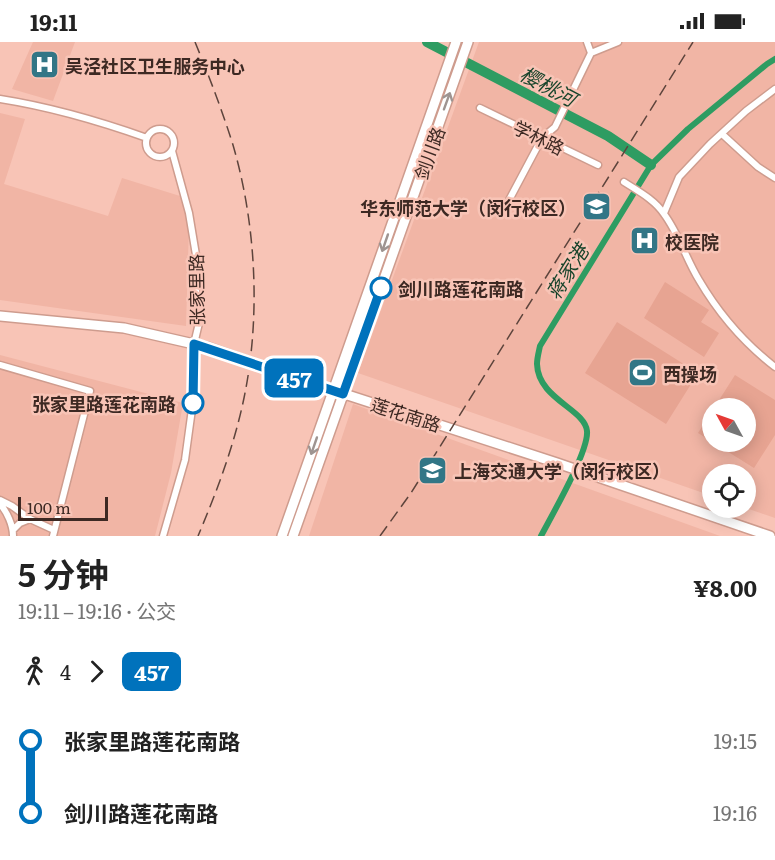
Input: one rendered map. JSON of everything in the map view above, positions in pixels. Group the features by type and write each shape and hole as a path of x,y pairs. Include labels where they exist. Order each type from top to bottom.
{"main road":[{"name":"剑川路","path":"282,536 456,42"},
{"name":"剑川路","path":"293,536 467,45"},
{"name":"莲花南路","path":"0,315 124,328 194,344 557,462 770,536"}],"street":[{"path":"587,42 591,53"},
{"path":"508,202 542,138 555,126 591,53 618,42"},
{"path":"664,213 680,177 722,134 775,89"},
{"path":"0,99 36,105 103,122 147,138"},
{"name":"学林路","path":"480,108 598,165"},
{"path":"167,130 173,137 172,151 165,156 156,156 147,147 147,138 153,131 167,130"},
{"path":"722,134 758,167 775,178"},
{"name":"张家里路","path":"163,536 185,460 192,409 194,344 199,323 196,296 196,255 189,213 172,151"},
{"path":"624,182 649,199 664,213 698,278 715,304 738,335 756,353 775,367"},
{"path":"0,365 90,391 53,533 12,506 0,502"},
{"path":"0,502 5,509 13,533"},
{"path":"13,533 20,523 30,519"}],"shaded area":[{"name":"吴泾社区卫生服务中心","path":"33,42 75,42 53,101 12,89"},
{"name":"华东师范大学（闵行校区）","path":"479,42 775,42 775,518 756,511 756,464 702,464 702,493 358,373"},
{"path":"0,113 25,119 4,184 108,216 122,178 180,196 189,226 186,326 0,300"},
{"path":"665,282 709,310 701,322 719,333 704,357 644,318"},
{"name":"西操场","path":"617,322 698,373 666,424 585,373"},
{"path":"0,355 183,403 171,473 155,536 0,536"},
{"path":"735,375 775,400 775,435 756,465 748,464 728,452 756,452 756,398 720,398"},
{"name":"上海交通大学（闵行校区）","path":"353,404 720,536 309,536"}],"waterway":[{"name":"樱桃河","path":"427,42 608,136 651,165"},
{"name":"蒋家港","path":"541,536 576,467 587,431 578,416 553,395 539,376 537,364 540,346 651,165 688,129 775,59"}],"railway":[{"path":"195,42 233,145 241,175 254,270 253,335 244,398 224,468 198,536"},
{"path":"380,536 411,493 693,42"}],"bus line":[{"name":"457","path":"193,403 194,344 343,394 381,288"}],"place":[{"name":"吴泾社区卫生服务中心","path":"44,65"},
{"name":"华东师范大学（闵行校区）","path":"597,207"},
{"name":"校医院","path":"644,241"},
{"name":"剑川路莲花南路","path":"381,288"},
{"name":"西操场","path":"642,373"},
{"name":"张家里路莲花南路","path":"193,403"},
{"name":"上海交通大学（闵行校区）","path":"433,470"}]}
